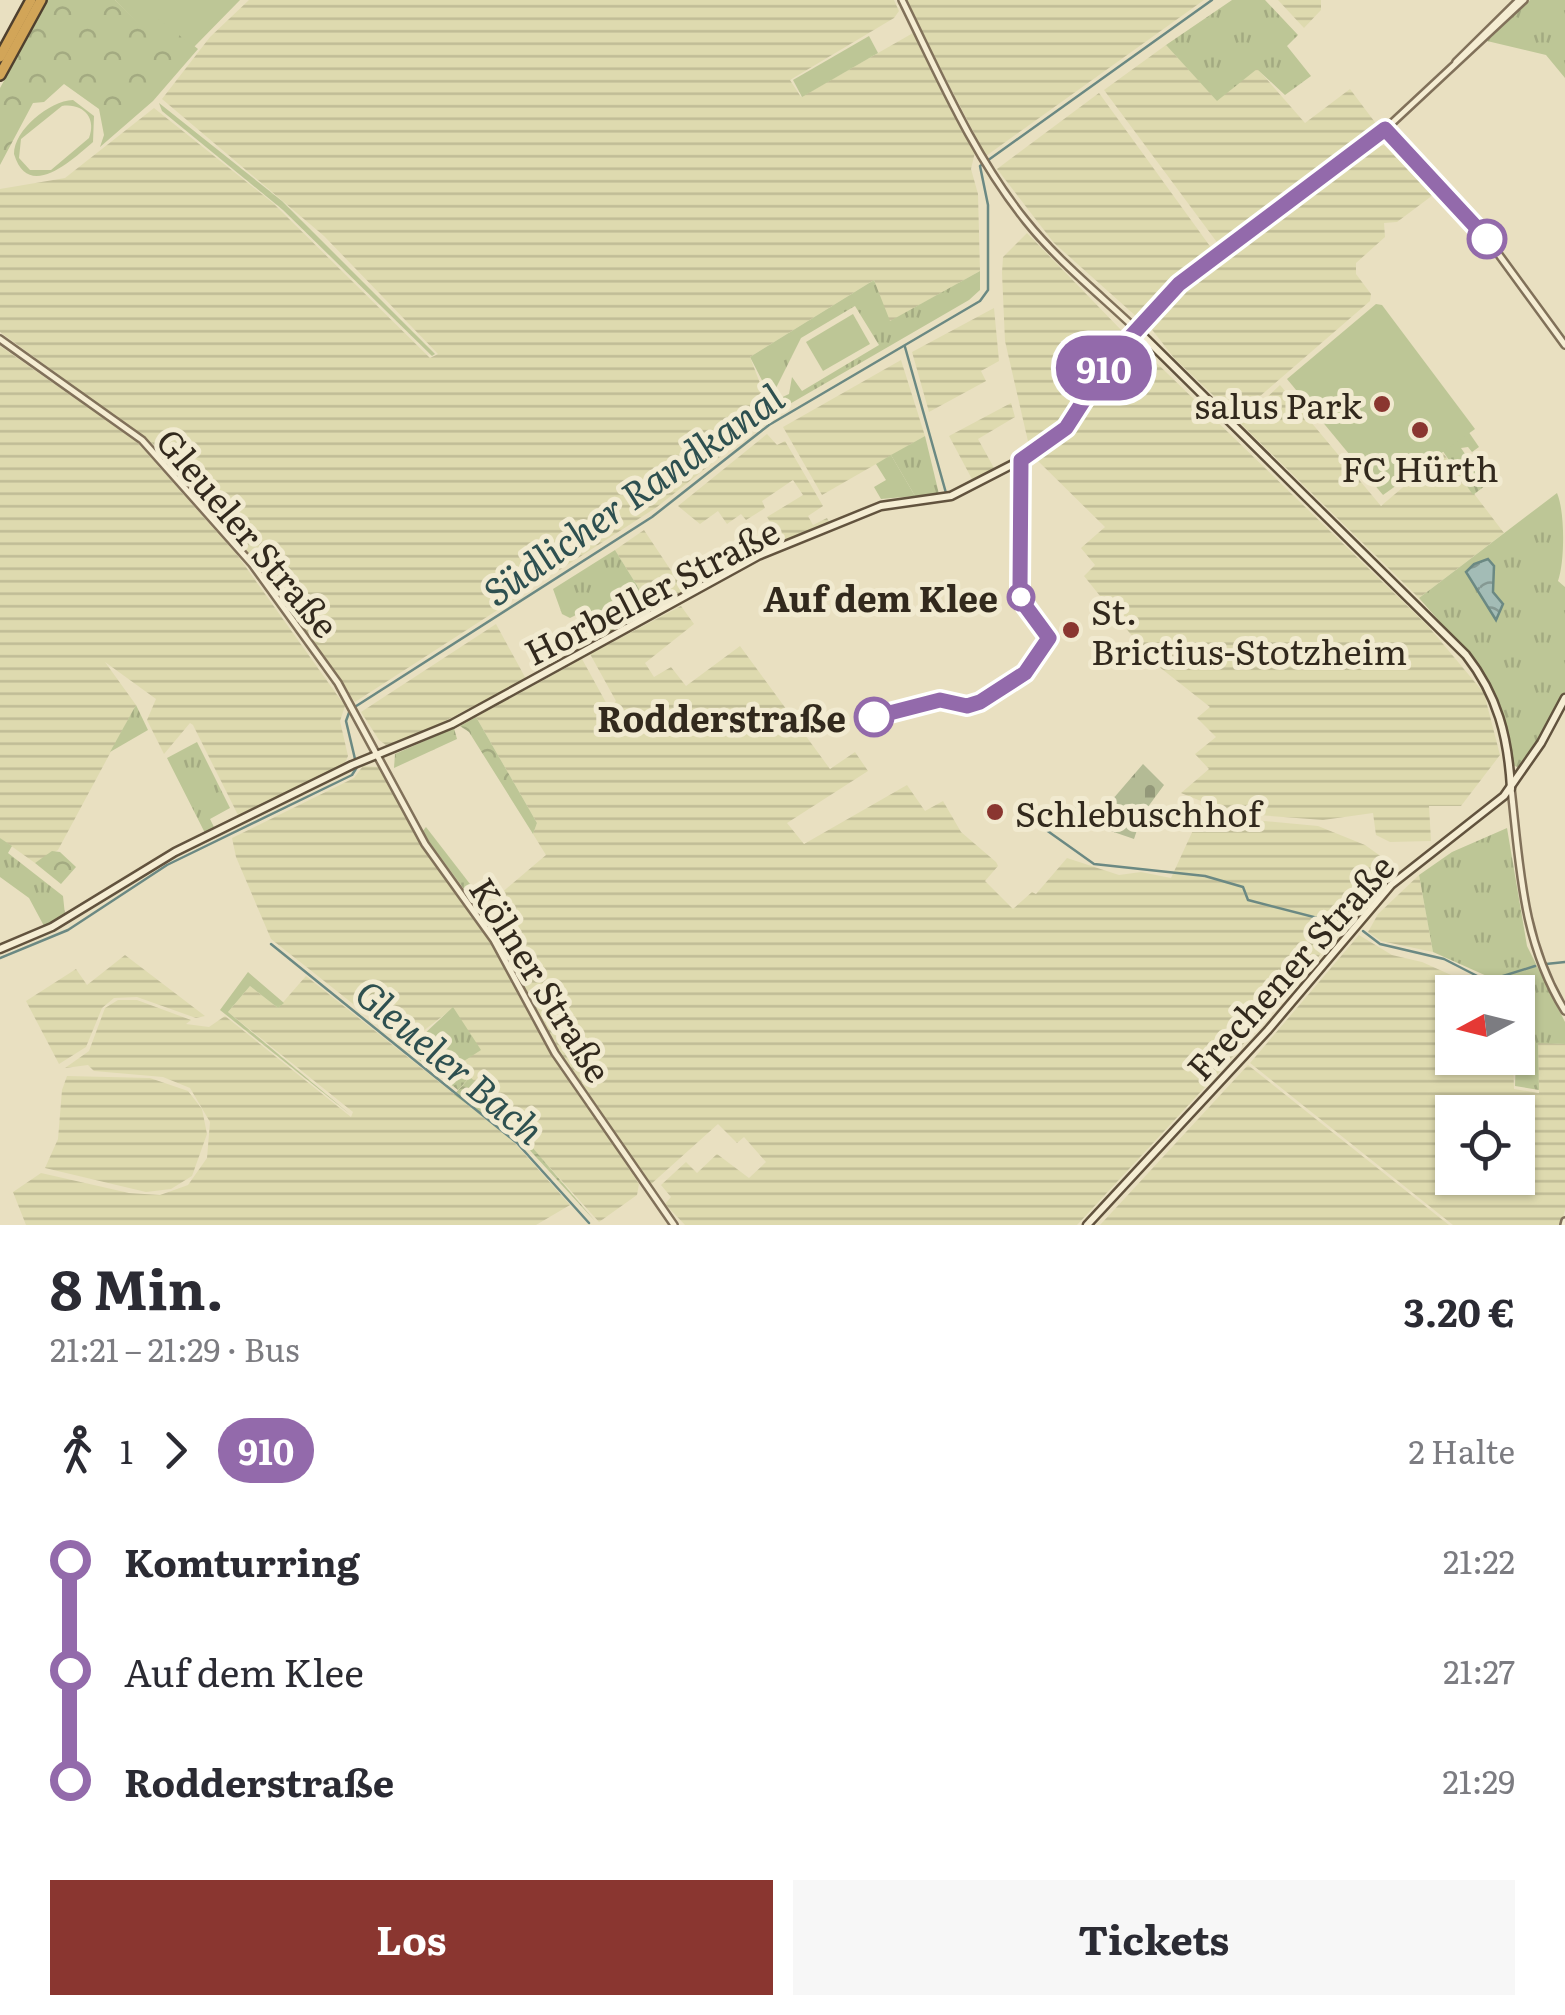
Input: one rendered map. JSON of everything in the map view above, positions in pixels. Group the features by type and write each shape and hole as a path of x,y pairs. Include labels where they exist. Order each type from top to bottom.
{"highway":[{"path":"0,57 31,0"},
{"path":"0,75 41,0"}],"main road":[{"name":"Horbeller Straße","path":"0,949 70,916 161,859 356,764 452,724 758,556 881,506 951,496 1021,460 1073,421 1111,358 1136,329"},
{"path":"1136,329 1466,655 1497,706 1511,788"},
{"name":"Frechener Straße","path":"1086,1225 1268,1030 1392,885 1511,788 1565,698"},
{"path":"1509,763 1516,770 1526,766"}],"street":[{"path":"902,0 983,158 1029,226 1136,329"},
{"name":"Horbeller Straße","path":"1136,329 1189,276 1385,129 1522,0"},
{"path":"1385,129 1486,237 1565,345"},
{"name":"Gleueler Straße","path":"0,338 142,440 242,552 354,708 378,754"},
{"name":"Kölner Straße","path":"378,754 425,844 503,953 549,1043 674,1225"},
{"path":"1511,788 1529,930 1542,969 1565,1011"},
{"path":"1496,804 1513,809"}],"shaded area":[{"path":"249,0 894,0 899,11 894,18 790,80 801,97 913,33 975,152 971,169 978,194 980,271 889,322 874,280 750,357 769,407 753,418 754,430 657,507 355,702 253,559 153,444 0,332 0,189 65,178 154,108 273,203 430,358 438,354 324,236 162,99 210,37"},
{"path":"905,0 1204,0 986,156"},
{"path":"1278,0 1321,0 1321,10 1304,28"},
{"path":"1166,45 1217,100 1257,68 1305,123 1350,89 1380,129 1219,245 1104,90"},
{"path":"1099,93 1212,249 1138,318 1054,243 997,169"},
{"path":"1377,145 1385,146 1433,195 1397,222 1384,223 1385,237 1356,263 1356,274 1371,294 1370,301 1236,417 1174,358 1150,327 1214,264"},
{"path":"1027,233 1125,334 1107,353 1071,420 1030,450 1005,341 1002,273 1003,257"},
{"path":"994,308 999,361 981,371 986,381 929,412 912,352"},
{"path":"1136,343 1428,626 1484,693 1500,755 1461,806 1429,806 1431,841 1390,842 1376,835 1373,813 1323,820 1231,813 1181,793 1209,769 1195,754 1216,737 1197,718 1210,707 1153,662 1084,576 1095,565 1081,548 1105,527 1037,460 1067,437 1093,406 1116,361"},
{"path":"0,346 136,441 238,556 345,706 340,721 348,756 344,765 238,815 193,725 190,723 164,754 147,720 156,699 105,662 136,705 58,850 35,863 0,838"},
{"path":"901,360 925,436 822,495 783,427"},
{"path":"1280,385 1381,506 1443,453 1504,533 1419,598 1240,423"},
{"path":"1011,403 1015,417 978,439 994,468 973,481 949,436"},
{"path":"767,434 777,445 785,441 823,506 808,516 813,525 827,518 829,522 766,549 762,544 778,535 767,517 803,495 793,480 762,501 765,508 746,520 741,514 727,524 718,511 700,524 678,506"},
{"path":"644,530 686,593 654,613 615,550"},
{"path":"681,606 694,624 645,663 654,677 671,667 686,686 740,646 830,769 855,752 868,771 787,823 804,844 907,785 925,811 943,801 961,832 996,862 998,866 985,881 1013,909 1032,892 1036,894 1067,858 1119,875 1141,872 1171,878 1200,815 1318,826 1365,845 1389,862 1393,870 1220,1071 1077,1225 685,1225 665,1204 671,1197 661,1185 686,1162 697,1173 717,1154 749,1178 766,1162 744,1137 737,1143 718,1124 650,1185 554,1044 506,950 480,911 546,855 533,834 537,823 476,717 582,659 609,708 616,701 590,654"},
{"path":"496,624 526,679 412,738 386,745 379,740 361,712"},
{"path":"363,766 379,767 418,838 492,941 543,1039 639,1184 637,1195 599,1222 524,1139 498,1118 504,1110 468,1079 461,1063 453,1008 405,1045 271,939 236,857 232,838 354,778"},
{"path":"1419,875 1433,952 1381,941 1368,932 1378,914"},
{"path":"1359,935 1392,955 1451,975 1435,975 1435,1075 1514,1075 1514,1089 1539,1093 1538,1042 1565,1044 1565,1210 1561,1225 1453,1225 1250,1063"},
{"path":"125,955 205,1016 196,1018 137,997 114,998 102,1008 86,1047 59,1064 26,1001 76,969 87,985"},
{"path":"306,976 512,1140 570,1205 536,1225 26,1225 13,1192 41,1173 129,1193 160,1195 188,1185 207,1158 210,1122 190,1088 163,1077 94,1071 88,1065 65,1068 89,1051 105,1008 118,1000 137,1000 191,1020 186,1024 209,1027 225,1016 351,1117 353,1112 228,1012 250,986 278,1008"},
{"path":"1248,1065 1449,1225 1100,1225"},
{"path":"67,1076 150,1078 188,1091 202,1109 207,1134 192,1176 171,1189 146,1192 45,1168 58,1139"}],"green space":[{"path":"48,0 115,0 144,28 155,15 198,49 153,101 100,147 104,135 99,109 64,84 44,102 33,103 0,165 0,88"},
{"path":"115,0 240,0 194,47 155,16 144,29"},
{"path":"1232,0 1265,0 1298,35 1287,46 1311,76 1285,95 1257,69 1217,101 1166,45"},
{"path":"1530,0 1565,0 1565,78 1546,55 1487,41"},
{"path":"869,36 878,53 802,97 793,80"},
{"path":"73,100 94,116 93,142 62,167 39,176 29,175 14,154 20,136 34,118","holes":["62,106 70,106 90,118 89,138 51,170 30,170 19,158 21,139"]},
{"path":"159,103 282,201 435,354 432,356 283,210 162,111"},
{"path":"980,271 980,290 969,300 781,409 774,409 772,402 789,394 792,377 802,391 879,345 855,306 801,338 771,398 750,357 874,280 890,321"},
{"name":"salus Park","path":"1376,304 1382,305 1475,429 1383,495 1287,379"},
{"path":"853,314 870,344 823,371 806,342"},
{"path":"1468,431 1479,447 1472,452 1468,447 1461,448 1486,485 1473,495 1440,447"},
{"path":"925,436 939,494 915,496 891,455"},
{"path":"891,455 915,496 881,499 874,487 886,480 876,464"},
{"path":"1557,493 1563,524 1558,581 1565,587 1565,692 1523,766 1517,767 1513,765 1501,715 1480,674 1419,598"},
{"path":"615,550 654,613 604,639 584,611 570,618 562,614 553,589"},
{"path":"136,705 148,730 110,752"},
{"path":"476,717 537,823 533,834 469,732 460,726"},
{"path":"454,728 457,739 394,768 395,754"},
{"path":"197,742 230,808 210,819 215,829 205,833 167,758"},
{"path":"1143,764 1164,785 1142,815 1134,839 1105,829 1112,800"},
{"path":"426,827 487,906 480,911 422,832"},
{"path":"1507,828 1527,946 1565,1022 1565,1044 1538,1043 1539,1090 1515,1086 1515,1075 1535,1075 1535,975 1485,975 1433,952 1419,875 1452,852"},
{"path":"0,838 12,846 8,853 63,896 65,915 44,926 29,898 0,877"},
{"path":"52,851 60,852 76,867 61,884 35,863"},
{"path":"248,972 284,1003 278,1008 250,986 228,1012 351,1115 220,1010"},
{"path":"453,1007 481,1050 461,1063 468,1079 458,1090 407,1050"},
{"path":"470,1077 505,1110 498,1119 532,1147 595,1221 524,1144 454,1095"}],"water":[{"path":"1488,559 1494,566 1493,592 1503,604 1496,620 1466,572"}],"waterway":[{"name":"Südlicher Randkanal","path":"355,759 346,721 350,710 652,517 769,425 980,301 988,290 988,205 980,166 1212,0"},
{"path":"905,347 946,493"},
{"name":"Südlicher Randkanal","path":"0,958 68,930 167,865 352,775 357,767"},
{"path":"1033,820 1037,826"},
{"path":"1042,827 1094,864 1205,876 1243,887 1248,900 1341,924"},
{"path":"1363,931 1380,944 1444,959 1487,981 1535,966"},
{"name":"Gleueler Bach","path":"271,944 517,1143 589,1223"},
{"path":"1546,964 1565,962"}],"bus line":[{"name":"910","path":"874,717 940,700 974,704 1025,673 1049,638 1024,604 1020,588 1017,533 1021,460 1066,428 1128,337 1179,284 1217,253 1385,129 1487,239"}],"place":[{"name":"salus Park","path":"1382,404"},
{"name":"FC Hürth","path":"1420,430"},
{"name":"Auf dem Klee","path":"1021,597"},
{"name":"St. Brictius-Stotzheim","path":"1071,630"},
{"name":"Rodderstraße","path":"874,717"},
{"name":"Schlebuschhof","path":"995,812"}]}
